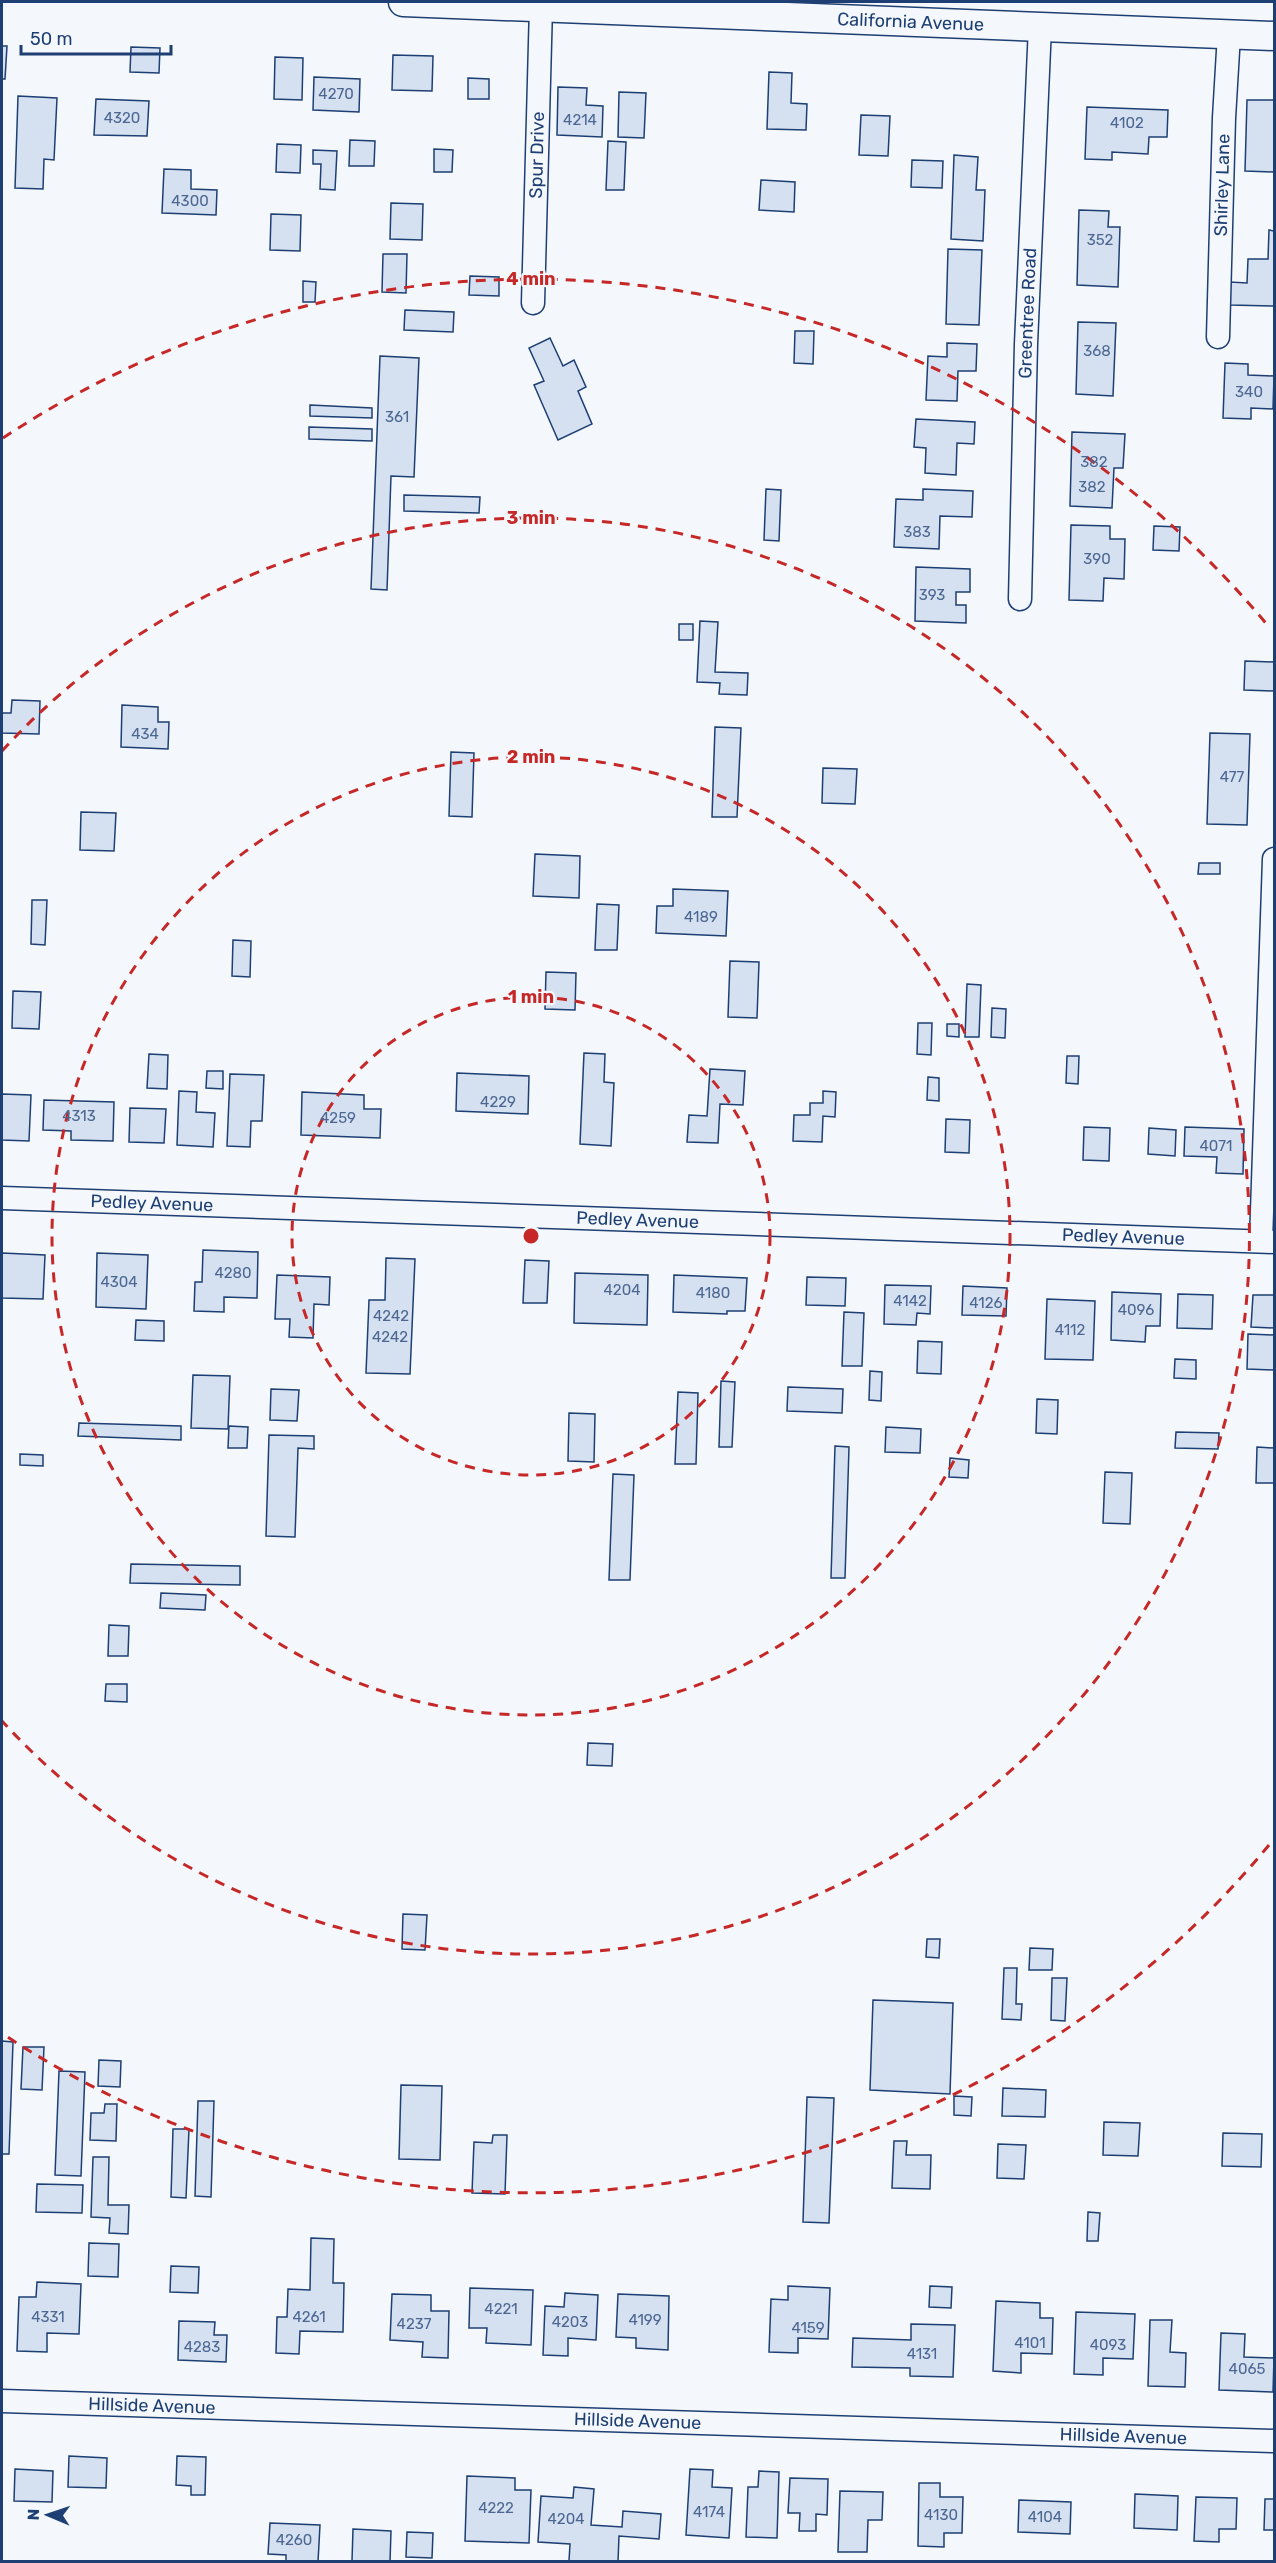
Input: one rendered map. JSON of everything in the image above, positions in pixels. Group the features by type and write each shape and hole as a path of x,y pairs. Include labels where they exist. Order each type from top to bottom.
{"main road":[{"name":"California Avenue","path":"403,2 703,7 1040,26 1275,36"}],"street":[{"name":"Spur Drive","path":"533,303 541,6"},
{"name":"Greentree Road","path":"1020,599 1026,344 1040,26"},
{"name":"Shirley Lane","path":"1218,337 1224,118 1229,34"},
{"path":"1268,1241 1275,859"},
{"name":"Pedley Avenue","path":"2,1198 1268,1241"},
{"name":"Hillside Avenue","path":"2,2401 1275,2441"}],"building":[{"path":"2,46 7,46 5,79 2,79"},
{"path":"131,47 160,48 159,73 130,72"},
{"path":"393,55 433,56 432,91 392,90"},
{"path":"275,57 303,58 302,100 274,99"},
{"path":"769,72 792,73 791,103 807,104 806,130 767,129"},
{"path":"314,77 360,79 359,112 313,110"},
{"path":"468,78 489,79 489,99 468,99"},
{"path":"558,87 587,88 586,105 603,106 602,137 557,135"},
{"path":"619,92 646,93 644,138 618,137"},
{"path":"18,96 57,98 54,160 44,159 43,189 15,188"},
{"path":"96,99 149,101 147,136 94,135"},
{"path":"1247,100 1274,100 1274,172 1245,171"},
{"path":"1087,107 1168,110 1167,137 1149,137 1148,154 1112,152 1112,160 1085,159"},
{"path":"861,115 890,116 888,156 859,155"},
{"path":"350,140 375,141 374,166 349,166"},
{"path":"608,141 626,142 624,190 606,190"},
{"path":"277,144 301,145 300,173 276,172"},
{"path":"434,149 453,150 452,172 434,172"},
{"path":"313,150 337,151 335,190 320,189 321,164 313,164"},
{"path":"954,155 978,157 976,190 985,190 983,241 951,239"},
{"path":"912,160 943,161 942,188 911,187"},
{"path":"164,169 191,170 191,189 217,190 216,215 162,213"},
{"path":"761,180 795,182 794,212 759,210"},
{"path":"391,203 423,204 422,240 390,239"},
{"path":"1079,210 1109,211 1108,227 1120,227 1118,287 1077,285"},
{"path":"271,214 301,215 300,251 270,250"},
{"path":"1269,230 1274,231 1274,306 1230,305 1230,282 1247,283 1248,259 1268,259"},
{"path":"948,249 982,250 979,325 946,324"},
{"path":"383,254 407,254 406,293 382,292"},
{"path":"470,276 499,277 499,296 469,295"},
{"path":"303,281 316,282 315,302 303,302"},
{"path":"405,310 454,312 453,332 404,330"},
{"path":"1078,322 1116,323 1113,396 1076,394"},
{"path":"795,331 814,331 813,364 794,363"},
{"path":"550,338 563,366 574,360 586,387 578,391 592,424 558,440 534,385 544,381 529,348"},
{"path":"947,343 977,344 976,371 958,371 957,401 926,400 928,356 947,357"},
{"path":"380,356 419,358 414,477 391,476 387,590 371,589"},
{"path":"1225,363 1248,364 1248,375 1274,376 1273,409 1251,408 1251,419 1223,418"},
{"path":"310,405 372,408 372,418 310,416"},
{"path":"916,419 975,422 974,444 957,443 956,475 925,473 926,448 914,447"},
{"path":"309,427 372,429 372,441 309,439"},
{"path":"1072,432 1125,434 1123,468 1114,468 1112,508 1070,506"},
{"path":"766,489 781,490 779,541 764,540"},
{"path":"923,489 973,491 972,517 940,516 939,549 894,547 896,499 923,500"},
{"path":"404,495 480,497 479,513 404,511"},
{"path":"1071,525 1110,526 1110,539 1125,539 1124,579 1104,578 1103,601 1069,600"},
{"path":"1154,526 1180,527 1179,551 1153,550"},
{"path":"916,567 970,569 970,592 956,592 956,605 966,605 966,623 915,621"},
{"path":"700,621 718,622 715,672 748,673 747,695 719,694 720,683 697,682"},
{"path":"679,624 693,624 693,640 679,640"},
{"path":"1245,661 1274,662 1274,691 1244,690"},
{"path":"12,700 40,701 39,734 2,733 2,713 11,713"},
{"path":"122,705 158,707 158,722 169,722 168,749 121,747"},
{"path":"715,727 741,728 737,817 712,817"},
{"path":"1210,733 1250,734 1247,825 1207,824"},
{"path":"451,752 474,753 472,817 449,816"},
{"path":"823,768 857,769 855,804 822,803"},
{"path":"81,812 116,813 114,851 80,850"},
{"path":"535,854 580,856 579,898 533,896"},
{"path":"1199,863 1220,863 1220,874 1198,874"},
{"path":"673,889 728,891 726,936 656,933 657,906 673,906"},
{"path":"32,900 47,900 45,945 31,944"},
{"path":"597,904 619,905 617,950 595,950"},
{"path":"233,940 251,941 250,977 232,976"},
{"path":"730,961 759,962 757,1018 728,1017"},
{"path":"546,972 576,973 575,1010 545,1009"},
{"path":"967,984 981,985 979,1037 965,1037"},
{"path":"13,991 41,992 39,1029 12,1028"},
{"path":"992,1008 1006,1009 1005,1038 991,1037"},
{"path":"918,1023 932,1023 931,1055 917,1054"},
{"path":"947,1024 959,1024 959,1037 947,1036"},
{"path":"584,1053 605,1054 604,1082 614,1083 611,1146 580,1144"},
{"path":"149,1054 168,1055 167,1089 147,1088"},
{"path":"1067,1056 1079,1056 1078,1084 1066,1083"},
{"path":"710,1069 745,1071 743,1105 720,1104 718,1143 687,1142 689,1115 707,1116"},
{"path":"207,1071 223,1071 223,1089 206,1088"},
{"path":"457,1073 529,1076 528,1114 456,1111"},
{"path":"230,1074 264,1075 262,1121 251,1121 250,1147 227,1146"},
{"path":"928,1077 939,1078 939,1101 927,1100"},
{"path":"179,1091 197,1092 196,1112 215,1113 213,1147 177,1145"},
{"path":"823,1091 836,1092 835,1117 823,1116 822,1142 793,1141 794,1115 810,1115 810,1103 823,1103"},
{"path":"302,1092 364,1095 364,1109 381,1109 380,1138 301,1135"},
{"path":"2,1094 31,1095 29,1141 2,1140"},
{"path":"44,1100 114,1102 113,1141 71,1140 71,1131 43,1130"},
{"path":"130,1108 166,1109 164,1143 129,1142"},
{"path":"946,1119 970,1120 969,1153 945,1152"},
{"path":"1084,1127 1110,1128 1109,1161 1083,1160"},
{"path":"1185,1127 1244,1129 1243,1174 1216,1173 1217,1157 1184,1156"},
{"path":"1149,1128 1176,1130 1175,1156 1148,1154"},
{"path":"203,1250 258,1252 257,1298 224,1297 224,1312 194,1311 195,1282 202,1282"},
{"path":"2,1253 45,1255 43,1299 2,1298"},
{"path":"97,1253 148,1255 146,1309 96,1307"},
{"path":"386,1258 415,1259 410,1374 366,1373 369,1300 385,1300"},
{"path":"525,1260 549,1261 547,1303 523,1303"},
{"path":"575,1273 648,1275 647,1325 574,1323"},
{"path":"277,1275 330,1277 329,1305 314,1304 313,1338 289,1337 290,1319 275,1319"},
{"path":"674,1275 747,1278 745,1311 727,1311 727,1314 673,1312"},
{"path":"807,1277 846,1278 845,1306 806,1305"},
{"path":"885,1285 931,1286 930,1314 917,1313 916,1325 884,1324"},
{"path":"963,1286 1007,1288 1006,1316 962,1315"},
{"path":"1112,1292 1161,1294 1160,1326 1146,1326 1145,1342 1111,1340"},
{"path":"1178,1294 1213,1295 1212,1329 1177,1328"},
{"path":"1253,1295 1274,1295 1274,1328 1251,1327"},
{"path":"1047,1299 1095,1301 1093,1360 1045,1359"},
{"path":"844,1312 864,1313 862,1366 842,1366"},
{"path":"136,1320 164,1321 164,1341 135,1340"},
{"path":"1248,1334 1274,1335 1274,1370 1247,1369"},
{"path":"918,1341 942,1342 941,1374 917,1373"},
{"path":"1175,1359 1196,1360 1196,1379 1174,1378"},
{"path":"870,1371 882,1372 881,1401 869,1400"},
{"path":"193,1375 230,1376 228,1429 191,1428"},
{"path":"721,1381 735,1382 732,1447 719,1447"},
{"path":"788,1387 843,1389 842,1413 787,1411"},
{"path":"271,1389 299,1390 297,1421 270,1420"},
{"path":"678,1392 698,1393 696,1464 675,1464"},
{"path":"1037,1399 1058,1400 1057,1434 1036,1433"},
{"path":"569,1413 595,1414 594,1462 568,1461"},
{"path":"79,1423 181,1426 181,1440 78,1436"},
{"path":"229,1426 248,1427 247,1448 228,1448"},
{"path":"886,1427 921,1429 920,1453 885,1452"},
{"path":"1176,1432 1219,1433 1218,1449 1175,1448"},
{"path":"269,1435 314,1436 314,1449 298,1448 295,1537 266,1536"},
{"path":"835,1446 849,1447 845,1578 831,1578"},
{"path":"1257,1447 1274,1448 1274,1483 1256,1483"},
{"path":"20,1454 43,1455 43,1466 20,1465"},
{"path":"950,1458 969,1460 968,1478 949,1477"},
{"path":"1105,1472 1132,1473 1130,1524 1103,1523"},
{"path":"613,1474 634,1475 630,1580 609,1580"},
{"path":"131,1564 240,1566 240,1585 130,1583"},
{"path":"161,1593 206,1595 205,1610 160,1608"},
{"path":"109,1625 129,1626 128,1656 108,1656"},
{"path":"106,1684 127,1684 127,1702 105,1701"},
{"path":"588,1743 613,1744 612,1766 587,1765"},
{"path":"403,1914 427,1915 425,1950 402,1949"},
{"path":"927,1939 940,1939 939,1958 926,1957"},
{"path":"1030,1948 1053,1949 1052,1970 1029,1970"},
{"path":"1004,1968 1017,1968 1016,2004 1022,2004 1021,2020 1002,2019"},
{"path":"1052,1978 1067,1978 1065,2021 1051,2020"},
{"path":"873,2000 953,2003 950,2094 870,2090"},
{"path":"2,2041 13,2042 9,2154 2,2154"},
{"path":"23,2047 44,2047 42,2090 21,2089"},
{"path":"99,2060 121,2061 120,2087 98,2086"},
{"path":"59,2071 85,2072 81,2176 55,2175"},
{"path":"401,2085 442,2086 440,2160 399,2159"},
{"path":"1003,2088 1046,2090 1045,2117 1002,2116"},
{"path":"954,2096 972,2097 971,2116 954,2115"},
{"path":"807,2097 834,2098 829,2223 803,2222"},
{"path":"198,2101 214,2101 211,2197 195,2196"},
{"path":"105,2104 117,2104 116,2141 90,2140 91,2113 104,2113"},
{"path":"1104,2122 1140,2123 1138,2156 1103,2155"},
{"path":"173,2129 189,2129 186,2198 171,2197"},
{"path":"1223,2133 1262,2134 1261,2167 1222,2166"},
{"path":"493,2135 507,2135 505,2194 472,2193 474,2142 492,2143"},
{"path":"894,2141 907,2141 906,2155 931,2155 930,2189 892,2188"},
{"path":"998,2144 1026,2145 1024,2179 997,2178"},
{"path":"93,2157 109,2157 108,2205 129,2205 128,2234 109,2233 110,2218 91,2217"},
{"path":"37,2184 83,2185 82,2213 36,2212"},
{"path":"1088,2212 1100,2213 1098,2241 1087,2241"},
{"path":"311,2238 334,2239 333,2283 344,2283 343,2332 300,2331 299,2354 276,2353 277,2317 287,2317 288,2289 310,2290"},
{"path":"89,2243 119,2244 118,2277 88,2276"},
{"path":"171,2266 199,2267 198,2293 170,2292"},
{"path":"37,2282 81,2284 79,2334 47,2333 47,2352 17,2351 19,2297 36,2297"},
{"path":"788,2286 830,2288 828,2339 798,2338 798,2353 769,2352 771,2299 788,2300"},
{"path":"930,2286 952,2287 951,2308 929,2307"},
{"path":"470,2288 533,2290 531,2345 486,2343 487,2328 469,2328"},
{"path":"565,2293 598,2295 596,2340 568,2338 568,2356 543,2355 545,2306 564,2307"},
{"path":"392,2294 431,2295 431,2311 449,2311 448,2358 422,2357 423,2342 390,2340"},
{"path":"618,2294 669,2296 668,2350 636,2348 636,2338 616,2337"},
{"path":"996,2301 1040,2303 1040,2318 1053,2318 1052,2354 1021,2353 1021,2373 993,2371"},
{"path":"1076,2312 1135,2314 1133,2359 1103,2358 1103,2375 1074,2374"},
{"path":"1150,2320 1172,2320 1170,2352 1186,2353 1185,2387 1148,2386"},
{"path":"179,2321 215,2322 214,2335 227,2335 226,2362 178,2360"},
{"path":"911,2324 955,2325 953,2377 910,2376 910,2368 852,2367 853,2338 911,2340"},
{"path":"1221,2333 1245,2334 1244,2357 1274,2358 1273,2392 1219,2390"},
{"path":"69,2456 107,2458 106,2488 68,2487"},
{"path":"177,2456 206,2457 205,2495 191,2495 191,2486 176,2485"},
{"path":"15,2469 53,2471 52,2502 14,2501"},
{"path":"690,2469 713,2470 712,2487 732,2488 729,2538 686,2535"},
{"path":"759,2471 779,2472 777,2538 746,2537 748,2487 758,2487"},
{"path":"467,2476 515,2478 515,2490 531,2490 529,2543 465,2541"},
{"path":"790,2478 828,2479 827,2515 816,2514 816,2531 799,2531 800,2513 788,2513"},
{"path":"919,2483 940,2483 940,2497 963,2497 962,2533 944,2533 944,2547 918,2546"},
{"path":"574,2487 594,2489 591,2525 622,2527 623,2511 661,2514 659,2539 619,2536 618,2562 569,2561 570,2544 538,2542 541,2496 573,2498"},
{"path":"840,2491 883,2492 882,2520 868,2520 867,2552 838,2552"},
{"path":"1135,2494 1178,2496 1177,2530 1134,2528"},
{"path":"1196,2497 1237,2498 1236,2529 1219,2529 1219,2542 1194,2541"},
{"path":"1265,2499 1274,2499 1274,2530 1264,2530"},
{"path":"1019,2500 1071,2502 1070,2534 1018,2532"},
{"path":"270,2523 320,2525 318,2562 286,2562 286,2555 268,2554"},
{"path":"353,2529 391,2531 390,2562 352,2561"},
{"path":"407,2532 433,2533 432,2558 406,2557"}]}
